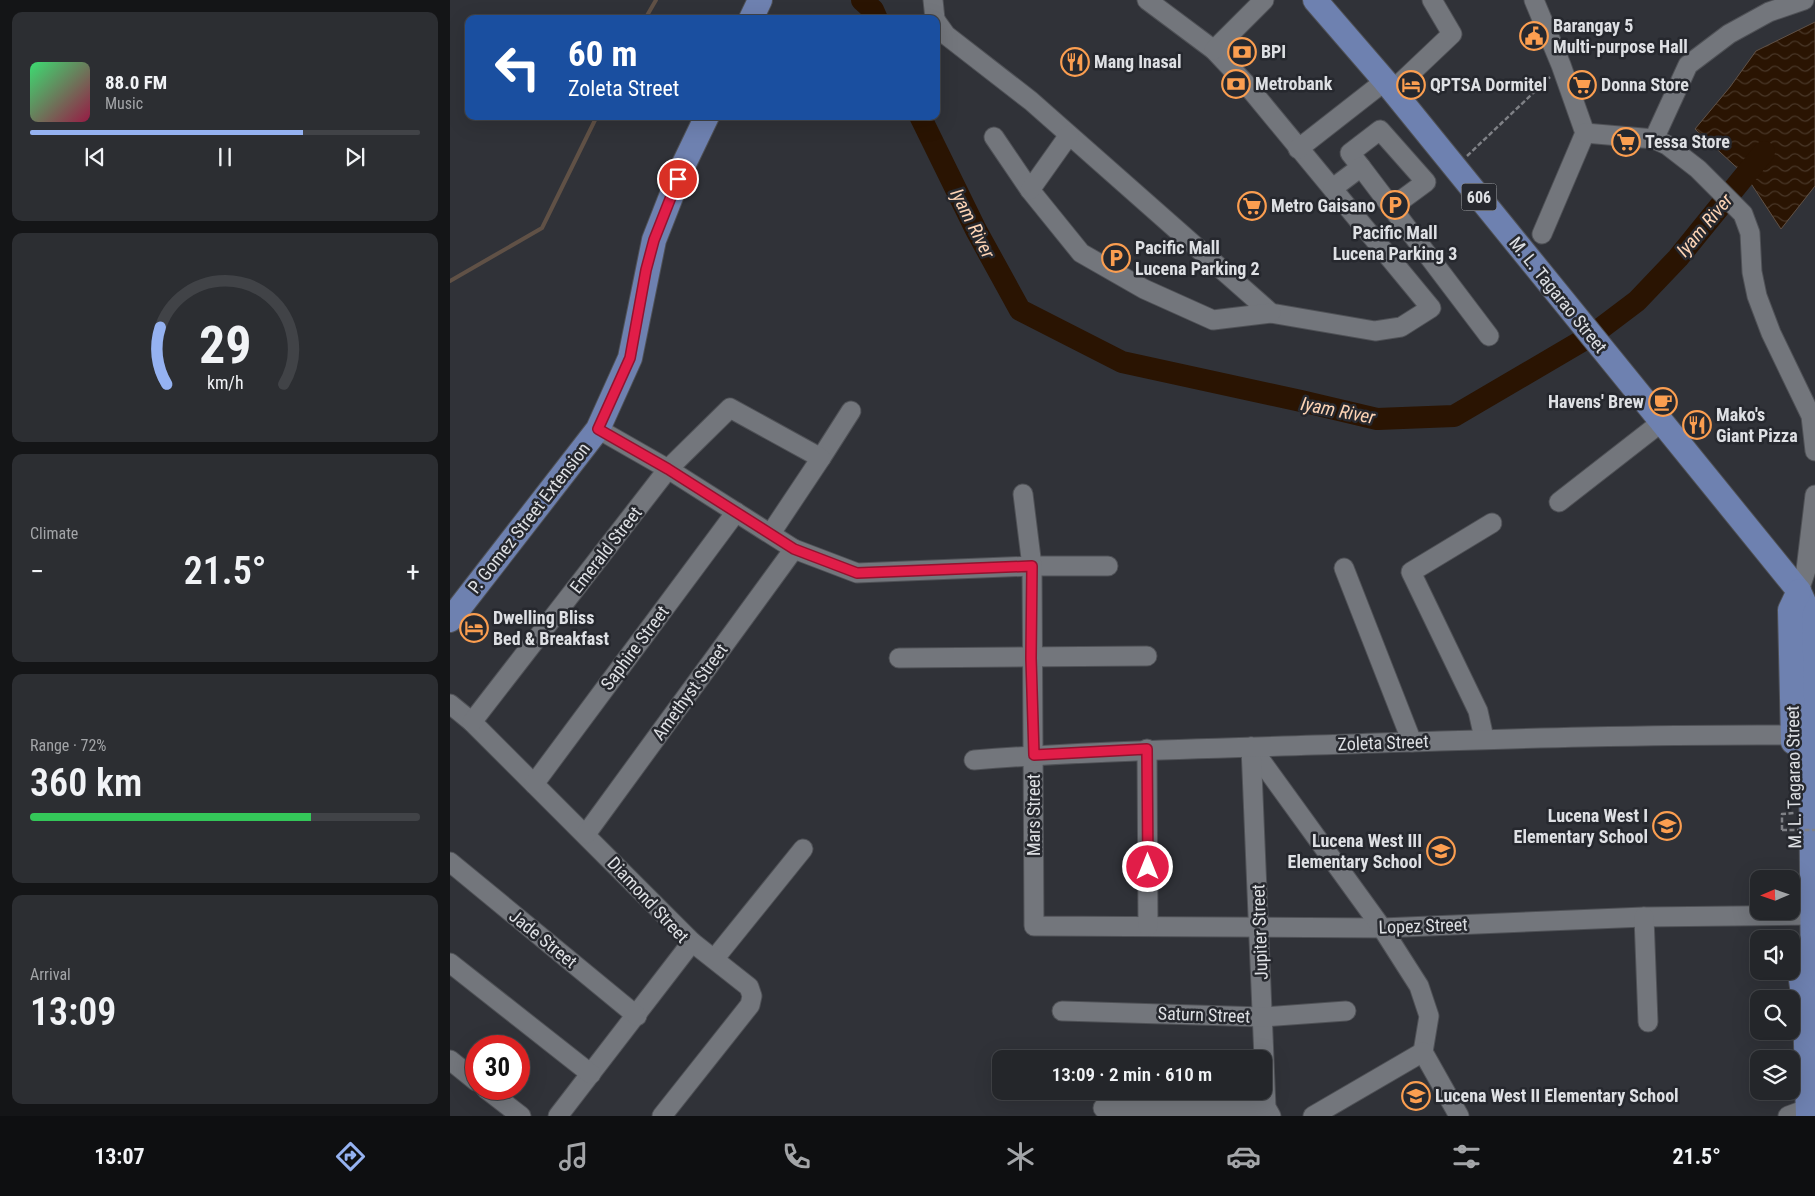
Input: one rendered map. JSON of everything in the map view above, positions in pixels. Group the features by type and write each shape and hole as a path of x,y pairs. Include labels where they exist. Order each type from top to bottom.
{"main road":[{"path":"754,15 760,0"},
{"name":"M. L. Tagarao Street","path":"1315,0 1389,86 1663,421 1807,577 1810,662 1805,915 1811,1044 1801,1114"},
{"name":"P. Gomez Street Extension","path":"454,609 598,429 630,358 646,270 654,240 683,166 705,120"},
{"name":"M. L. Tagarao Street","path":"1805,915 1789,821 1793,735 1790,610 1807,577"}],"street":[{"path":"933,0 935,15"},
{"path":"1146,0 1214,50 1246,84 1430,308"},
{"path":"1214,50 1264,0"},
{"path":"1298,149 1389,86 1452,34 1432,0"},
{"path":"1534,0 1561,65 1585,133 1542,234"},
{"path":"1654,139 1688,65 1729,34 1769,12 1804,0"},
{"path":"940,26 946,34 1031,101 1271,313"},
{"path":"1392,207 1426,182 1380,130 1350,152 1361,167 1457,291 1489,336"},
{"path":"1585,133 1654,139 1667,145 1698,169 1739,208 1750,233 1752,272 1757,296 1771,333 1811,416 1815,452"},
{"path":"1030,190 1069,135"},
{"path":"994,137 1030,190 1081,253 1144,289 1213,320 1271,313 1375,331 1401,327 1457,291"},
{"path":"1333,188 1361,167"},
{"name":"Emerald Street","path":"472,722 668,469 730,408 821,458"},
{"path":"771,533 852,412"},
{"path":"1559,502 1663,421"},
{"path":"598,429 668,469 794,549 857,573 1032,566 1108,566"},
{"name":"Mars Street","path":"1023,494 1032,566 1031,658 1034,755 1034,926"},
{"path":"1807,577 1815,494"},
{"name":"Saphire Street","path":"534,784 736,512"},
{"path":"1484,738 1478,711 1412,572 1492,523"},
{"name":"Amethyst Street","path":"586,834 794,549"},
{"path":"1344,568 1412,742"},
{"path":"899,658 1148,656"},
{"name":"Diamond Street","path":"450,704 472,722 586,834 692,942 637,1016 558,1116"},
{"name":"Zoleta Street","path":"974,760 1147,749 1251,748 1484,738 1666,734 1793,735"},
{"path":"1251,748 1382,928 1419,986 1429,1016 1423,1052 1459,1116"},
{"name":"Jupiter Street","path":"1251,748 1269,1111"},
{"path":"1147,749 1148,926"},
{"path":"715,958 803,848"},
{"name":"Jade Street","path":"450,862 637,1016"},
{"name":"Lopez Street","path":"1034,926 1382,928 1644,917 1805,915"},
{"path":"1644,917 1648,1022"},
{"path":"662,1116 750,1006 752,996 749,987 715,958 692,942"},
{"path":"450,963 591,1074"},
{"name":"Saturn Street","path":"1062,1011 1263,1017 1346,1012"},
{"path":"1312,1116 1423,1052"},
{"path":"450,1060 465,1072"},
{"path":"500,1100 521,1116"},
{"path":"1103,1108 1269,1111"}],"path":[{"path":"1456,168 1561,65"},
{"path":"1789,821 1815,830"}],"water":[{"path":"1815,22 1815,186 1781,229 1746,176 1695,129 1730,87 1756,51"}],"waterway":[{"path":"647,15 656,0"},
{"name":"Iyam River","path":"862,0 873,10 875,15"},
{"path":"450,281 542,228 595,120"},
{"name":"Iyam River","path":"922,120 976,230 1020,310 1122,362 1377,419 1454,416 1592,335 1637,301 1678,258 1764,152"}],"place":[{"name":"Barangay 5 Multi-purpose Hall","path":"1534,36"},
{"name":"BPI","path":"1242,52"},
{"name":"Mang Inasal","path":"1075,62"},
{"name":"Metrobank","path":"1236,84"},
{"name":"QPTSA Dormitel","path":"1411,85"},
{"name":"Donna Store","path":"1582,85"},
{"name":"Tessa Store","path":"1626,142"},
{"name":"Pacific Mall Lucena Parking 3","path":"1395,205"},
{"name":"Metro Gaisano","path":"1252,206"},
{"name":"Pacific Mall Lucena Parking 2","path":"1116,258"},
{"name":"Havens' Brew","path":"1663,402"},
{"name":"Mako's Giant Pizza","path":"1697,425"},
{"name":"Dwelling Bliss Bed & Breakfast","path":"474,628"},
{"name":"Lucena West I Elementary School","path":"1667,826"},
{"name":"Lucena West III Elementary School","path":"1441,851"},
{"name":"Lucena West II Elementary School","path":"1416,1096"}],"route":[{"path":"678,179 654,240 646,270 630,358 598,429 668,469 794,549 857,573 1032,566 1031,658 1034,755 1147,749 1148,867"}]}
